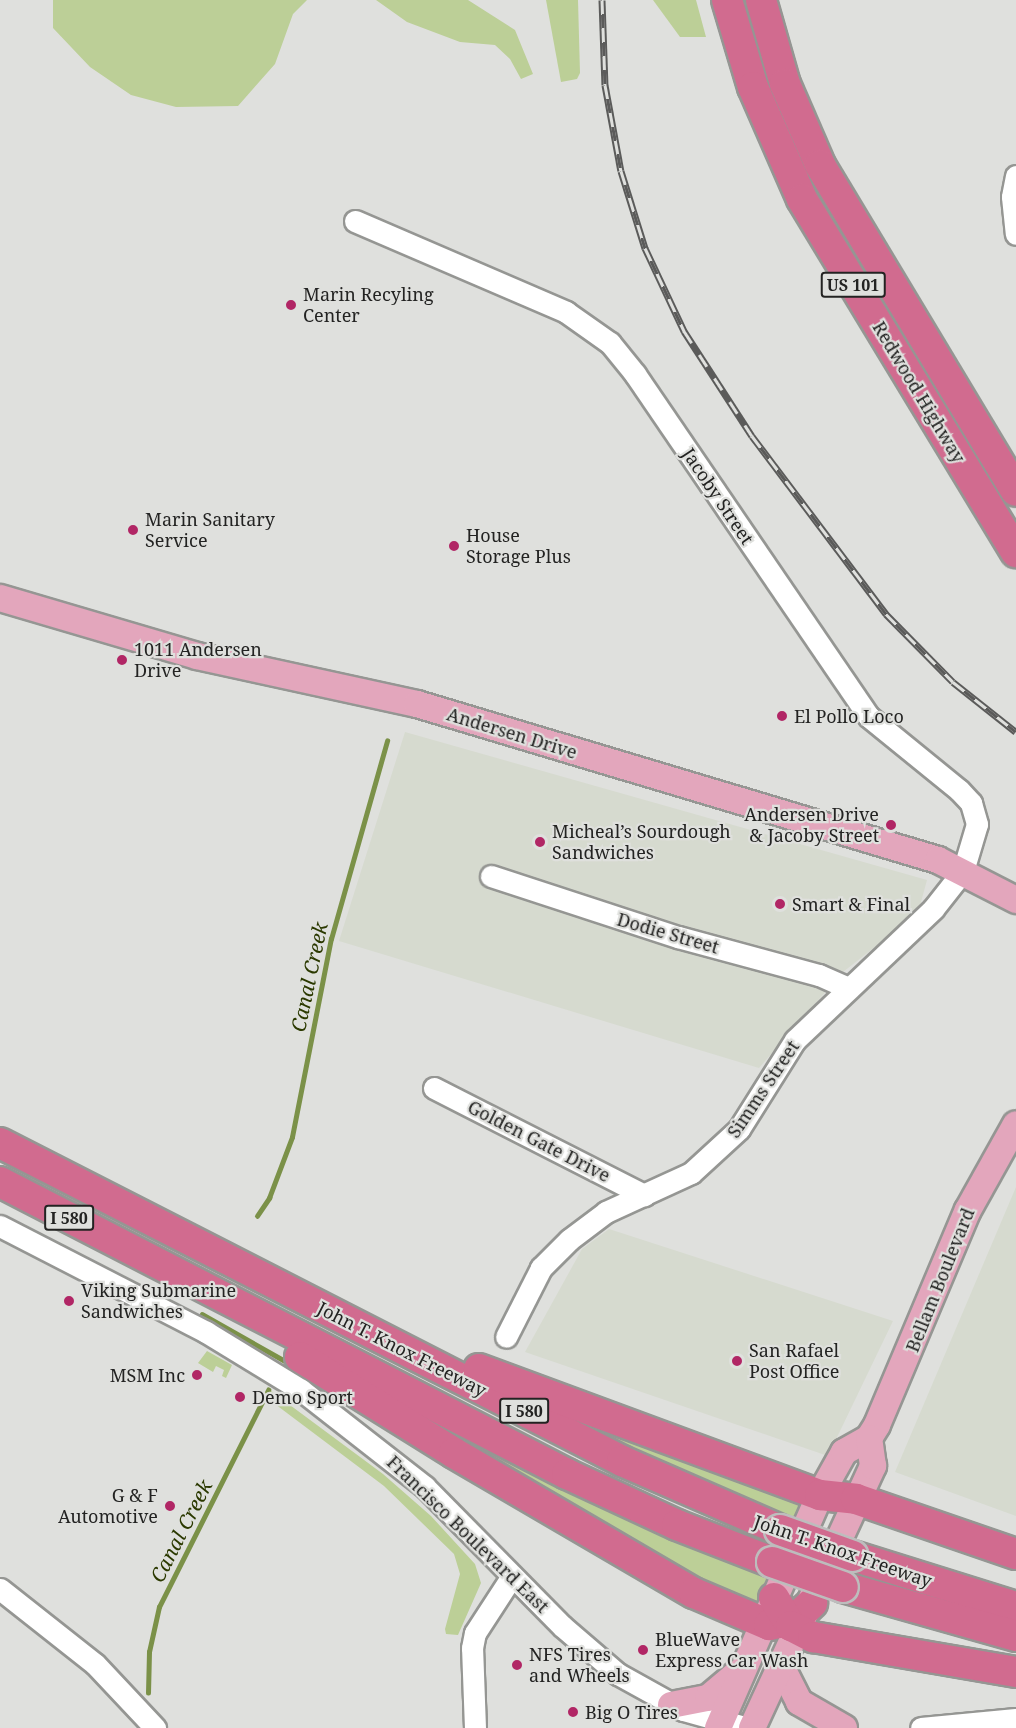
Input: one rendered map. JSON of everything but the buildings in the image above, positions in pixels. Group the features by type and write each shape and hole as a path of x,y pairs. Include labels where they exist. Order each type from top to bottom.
{"highway":[{"name":"Redwood Highway","path":"727,0 753,87 802,199 1016,552"},
{"name":"Redwood Highway","path":"761,0 785,84 820,165 1016,491"},
{"name":"John T. Knox Freeway","path":"0,1143 622,1461 780,1530 853,1556 1016,1607"},
{"name":"I 580","path":"0,1182 139,1254"},
{"path":"139,1254 567,1474 668,1521 843,1587 1016,1636"},
{"path":"139,1254 446,1448 671,1581 781,1619 828,1640 1016,1672"},
{"path":"271,1283 497,1377 820,1495 856,1499 1016,1554"},
{"path":"781,1619 812,1603"}],"main road":[{"name":"Andersen Drive","path":"0,598 204,657 404,700 963,871 1016,899"},
{"name":"Bellam Boulevard","path":"869,1438 899,1380 968,1210 1016,1124"},
{"path":"812,1603 856,1499 873,1466 869,1438 848,1447 820,1495 781,1619 782,1668 799,1702 844,1728"},
{"path":"671,1705 708,1698 744,1668 781,1619"},
{"path":"719,1725 744,1668"},
{"path":"750,1728 782,1668"}],"street":[{"path":"1016,176 1012,197 1016,234"},
{"name":"Jacoby Street","path":"355,221 566,312 596,330 617,350 868,716 971,803 976,814 976,835 963,871"},
{"name":"Simms Street","path":"506,1337 541,1268 588,1223 692,1173 725,1144 752,1111 784,1053 846,987 933,909 963,871"},
{"name":"Dodie Street","path":"491,876 678,937 819,975 846,987"},
{"name":"Golden Gate Drive","path":"434,1088 644,1195"},
{"name":"Francisco Boulevard East","path":"0,1226 206,1332 307,1394 425,1487 512,1576 606,1665 671,1705 719,1725 750,1728"},
{"path":"475,1728 472,1648 475,1633 512,1576"},
{"path":"0,1589 89,1659 155,1728"},
{"path":"921,1728 1016,1719"}],"shaded area":[{"path":"405,732 927,880 918,913 843,972 759,1068 339,941"},
{"path":"1016,1187 1016,1516 895,1472"},
{"path":"609,1229 893,1321 828,1456 525,1352 582,1249"}],"green space":[{"path":"53,0 307,0 293,14 275,64 238,106 176,107 131,95 90,67 53,28"},
{"path":"376,0 468,0 515,30 533,74 521,79 510,59 495,45 460,42 407,22"},
{"path":"546,0 578,0 580,73 577,79 561,82"},
{"path":"653,0 696,0 706,37 680,37"},
{"path":"207,1351 232,1365 226,1378 222,1376 224,1370 216,1366 213,1372 198,1363"},
{"path":"271,1391 383,1474 431,1516 475,1564 481,1583 458,1635 446,1634 445,1629 460,1574 454,1554 384,1486 267,1398"},
{"path":"548,1409 804,1494 795,1522 735,1500"},
{"path":"442,1425 770,1578 757,1610 684,1577 437,1435"}],"waterway":[{"name":"Canal Creek","path":"257,1216 269,1198 292,1137 331,939 387,741"},
{"name":"Canal Creek","path":"202,1314 285,1361"},
{"name":"Canal Creek","path":"148,1693 149,1652 159,1607 268,1390"}],"railway":[{"path":"602,0 605,85 621,171 645,248 684,331 752,436 886,614 953,682 1016,732"}],"place":[{"name":"Marin Recyling Center","path":"291,305"},
{"name":"Marin Sanitary Service","path":"133,530"},
{"name":"House Storage Plus","path":"454,546"},
{"name":"1011 Andersen Drive","path":"122,660"},
{"name":"El Pollo Loco","path":"782,716"},
{"name":"Andersen Drive & Jacoby Street","path":"891,825"},
{"name":"Micheal’s Sourdough Sandwiches","path":"540,842"},
{"name":"Smart & Final","path":"780,904"},
{"name":"Viking Submarine Sandwiches","path":"69,1301"},
{"name":"San Rafael Post Office","path":"737,1361"},
{"name":"MSM Inc","path":"197,1375"},
{"name":"Demo Sport","path":"240,1397"},
{"name":"G & F Automotive","path":"170,1506"},
{"name":"BlueWave Express Car Wash","path":"643,1650"},
{"name":"NFS Tires and Wheels","path":"517,1665"},
{"name":"Big O Tires","path":"573,1712"}]}
